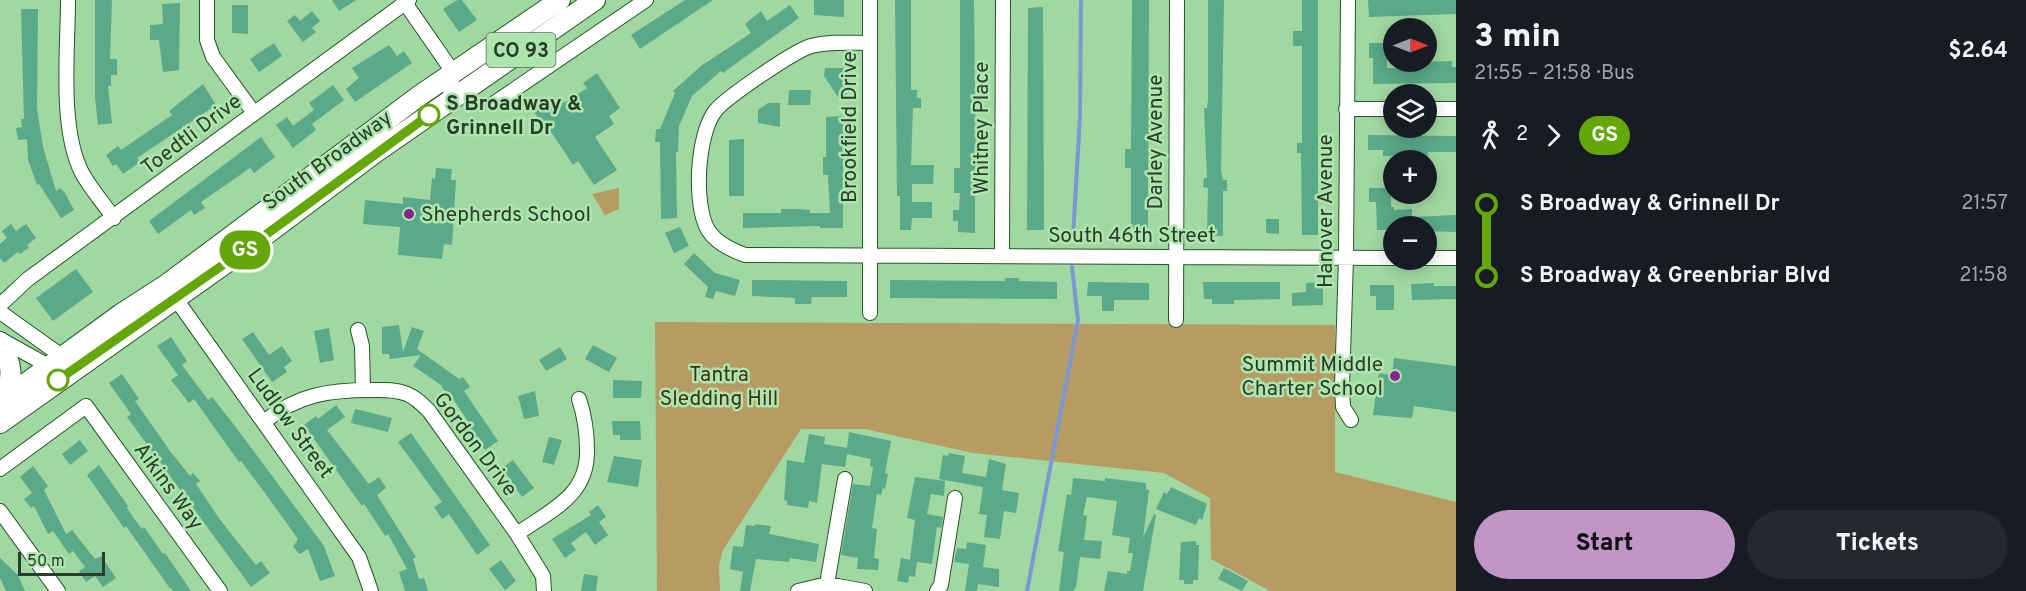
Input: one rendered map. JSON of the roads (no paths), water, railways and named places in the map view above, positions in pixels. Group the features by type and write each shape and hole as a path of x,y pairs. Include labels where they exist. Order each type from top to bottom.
{"highway":[{"name":"South Broadway","path":"171,292 453,72 560,0"},
{"name":"South Broadway","path":"1,401 60,366 171,292 594,0"},
{"path":"0,340 12,366 12,379 1,401"},
{"name":"South Broadway","path":"0,423 60,366"}],"street":[{"path":"68,0 68,124 73,148 82,172 114,218"},
{"path":"207,0 207,40 213,57 254,113"},
{"path":"493,104 645,0"},
{"name":"Brookfield Drive","path":"870,0 870,313"},
{"name":"Whitney Place","path":"1002,256 1003,0"},
{"name":"Darley Avenue","path":"1176,320 1177,0"},
{"name":"Hanover Avenue","path":"1348,0 1346,258 1342,387 1343,407 1351,420"},
{"path":"406,1 453,72 449,102"},
{"name":"Toedtli Drive","path":"0,305 28,279 114,218 406,1"},
{"name":"South 46th Street","path":"870,43 826,43 808,46 718,108 708,121 702,140 700,171 702,214 708,230 731,250 745,255 1383,258"},
{"path":"1346,109 1383,109"},
{"path":"1437,109 1456,109"},
{"path":"1437,258 1456,258"},
{"name":"Ludlow Street","path":"171,292 265,421 359,557 371,591"},
{"path":"0,312 60,366"},
{"path":"358,330 362,346 363,390"},
{"path":"0,340 60,366"},
{"name":"Gordon Drive","path":"265,421 282,407 324,392 389,390 406,394 417,400 429,411 517,534 543,576 544,591"},
{"path":"517,534 568,498 583,479 588,465 587,428 579,399"},
{"name":"Aikins Way","path":"0,469 86,406 220,591"},
{"path":"827,584 845,479"},
{"path":"937,591 941,585 956,498"},
{"path":"0,511 57,591"},
{"path":"798,591 827,584 865,591"}],"waterway":[{"path":"1073,237 1080,116 1081,0"},
{"path":"1027,591 1078,320 1072,267"}],"place":[{"name":"S Broadway & Grinnell Dr","path":"429,115"},
{"name":"Shepherds School","path":"409,214"},
{"name":"Summit Middle Charter School","path":"1395,376"}],"park label":[{"name":"Tantra Sledding Hill","path":"719,386"}]}
